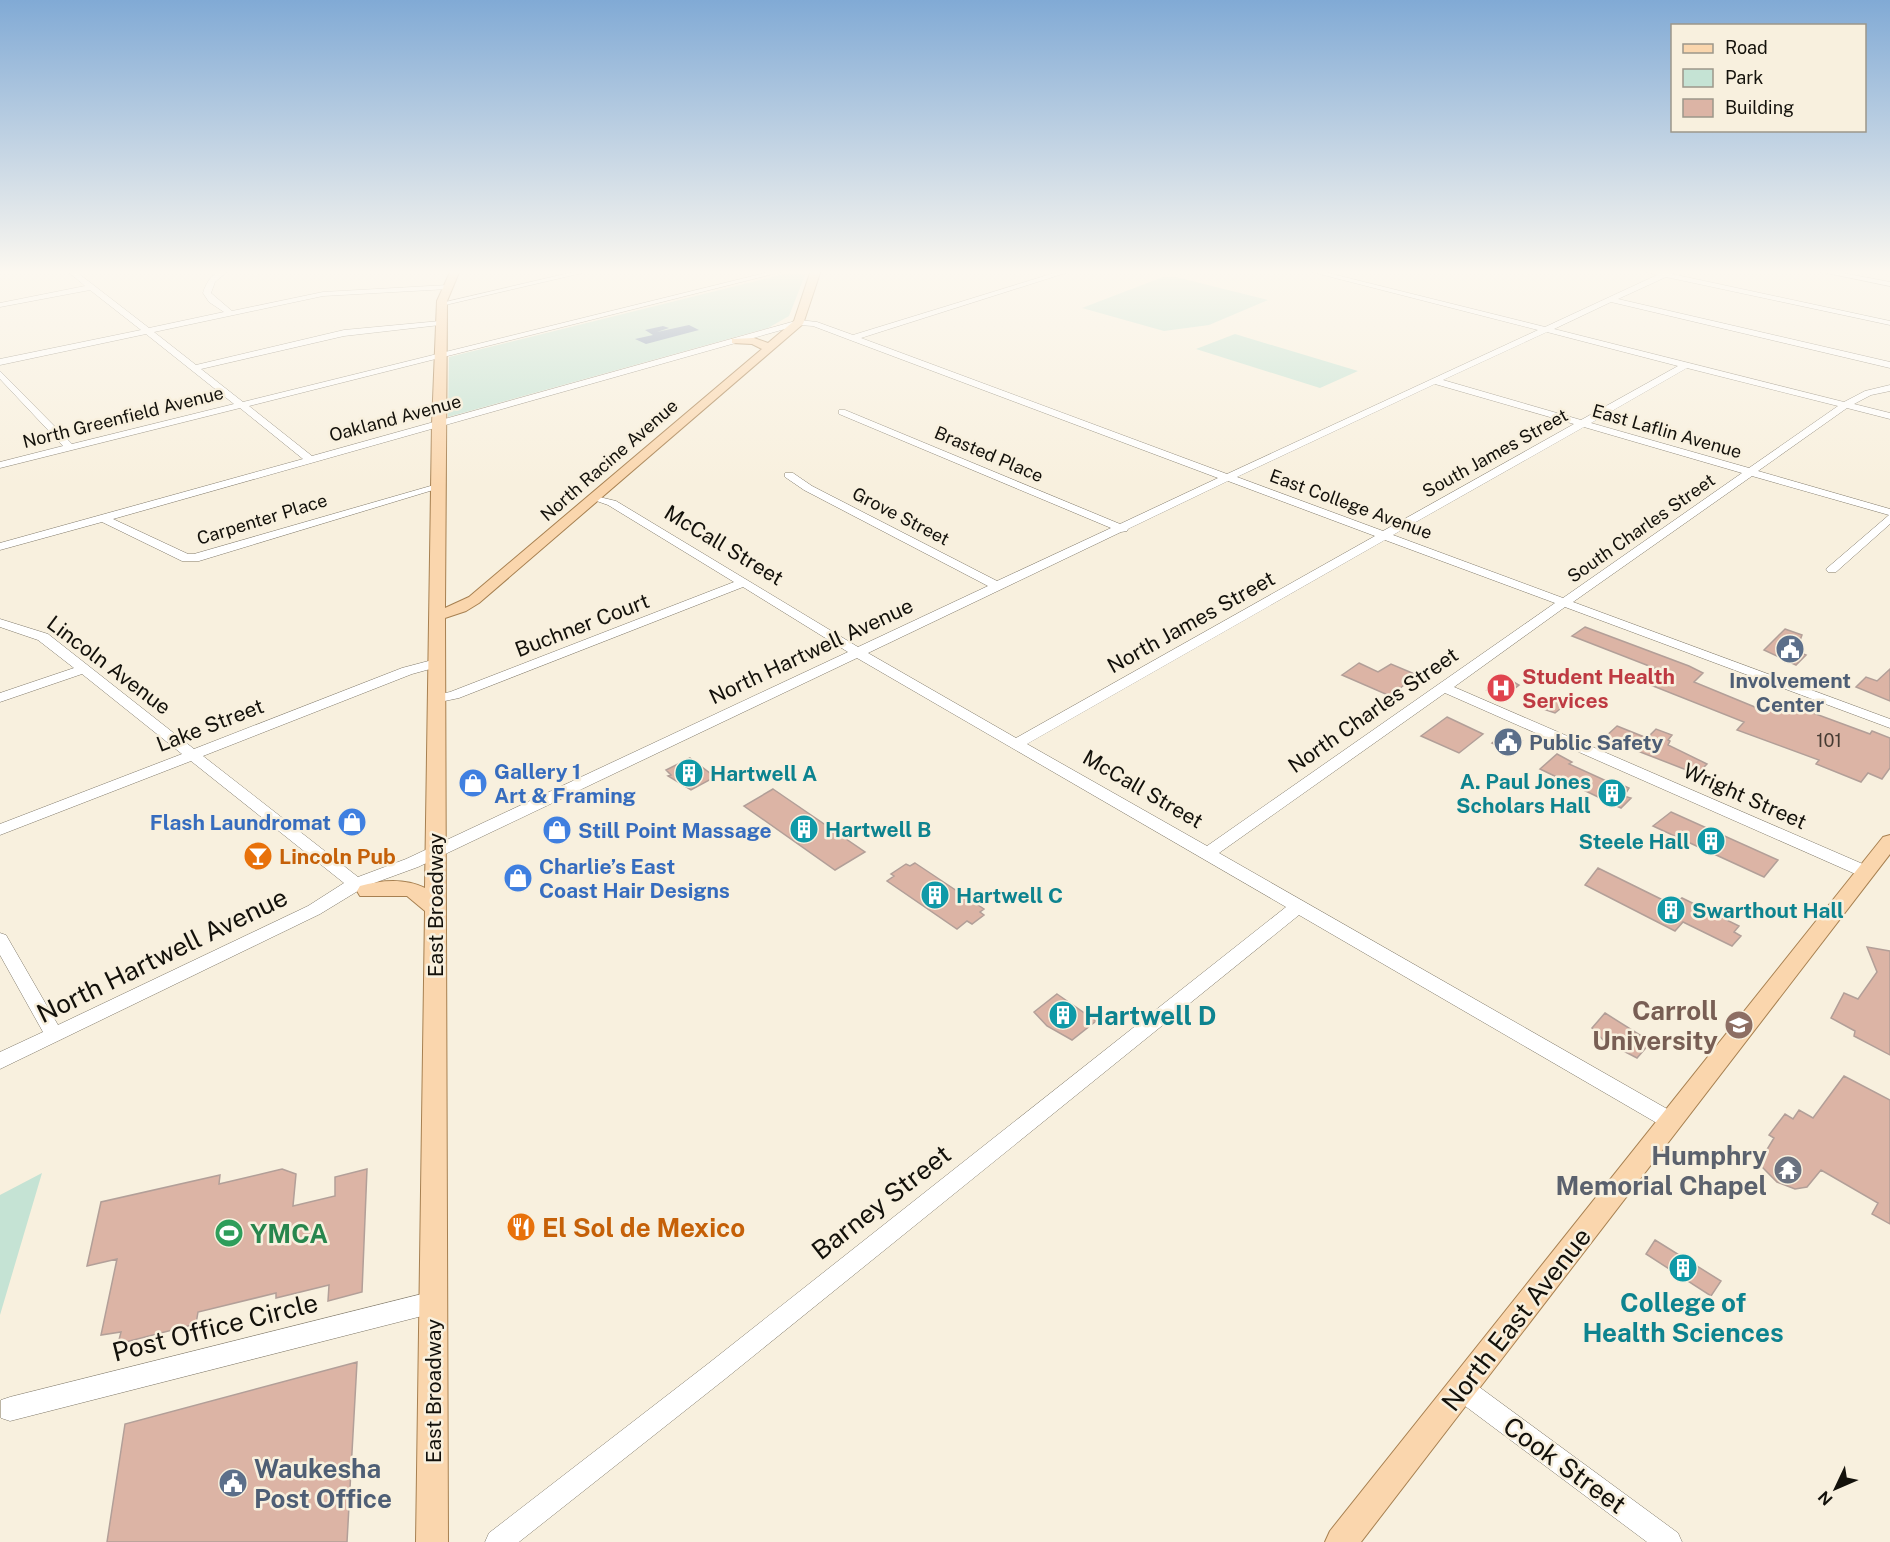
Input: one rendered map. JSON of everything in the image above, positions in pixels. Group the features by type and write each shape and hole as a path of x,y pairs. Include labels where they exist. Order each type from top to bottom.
{"main road":[{"name":"East Broadway","path":"432,1542 435,699 440,342"},
{"path":"756,342 769,348"},
{"name":"North Racine Avenue","path":"437,615 461,608 474,600 776,342"},
{"name":"North East Avenue","path":"1341,1542 1669,1120 1890,841"},
{"path":"363,888 414,889 428,898 435,909"}],"street":[{"path":"0,362 95,342"},
{"path":"161,342 311,460"},
{"path":"193,368 305,342"},
{"name":"North Greenfield Avenue","path":"0,465 496,342"},
{"name":"Oakland Avenue","path":"0,547 733,342"},
{"name":"East College Avenue","path":"864,342 1890,724"},
{"name":"North Hartwell Avenue","path":"0,1060 314,910 331,908 363,888 398,876 412,863 435,852 1520,342"},
{"path":"1594,342 1890,416"},
{"path":"1794,342 1890,364"},
{"name":"South James Street","path":"1384,535 1686,365"},
{"path":"0,374 69,447"},
{"name":"East Laflin Avenue","path":"1435,381 1890,512"},
{"name":"South Charles Street","path":"1563,602 1845,405 1868,393 1890,388"},
{"name":"Brasted Place","path":"842,412 1123,529"},
{"name":"Grove Street","path":"789,475 808,488 999,587"},
{"name":"Carpenter Place","path":"103,518 186,558 195,558 438,487"},
{"name":"McCall Street","path":"595,497 612,503 859,653 1017,742 1669,1120"},
{"path":"1832,569 1890,518"},
{"name":"North James Street","path":"1017,742 1384,535"},
{"name":"Buchner Court","path":"435,699 454,695 743,583"},
{"name":"North Charles Street","path":"1208,853 1563,602"},
{"name":"Lincoln Avenue","path":"0,623 35,633 363,888"},
{"name":"Lake Street","path":"0,830 407,671 436,663"},
{"path":"0,698 84,669"},
{"name":"Wright Street","path":"1443,687 1866,872"},
{"name":"Barney Street","path":"498,1542 717,1371 1299,906"},
{"path":"0,939 54,1035"},
{"name":"Post Office Circle","path":"10,1408 434,1302"},
{"name":"Cook Street","path":"1462,1389 1669,1542"}],"green space":[{"path":"510,342 718,342 448,417 449,357"},
{"path":"1214,342 1261,342 1358,371 1320,388 1196,349"},
{"path":"42,1173 0,1315 0,1195"}],"building":[{"path":"1585,627 1689,666 1703,673 1694,682 1767,712 1778,700 1870,734 1872,731 1890,738 1890,768 1882,779 1868,773 1861,782 1816,764 1819,760 1737,730 1744,722 1648,684 1662,671 1572,636"},
{"path":"1785,629 1802,635 1796,651 1806,655 1796,665 1764,650"},
{"path":"1359,663 1378,672 1391,664 1417,675 1390,696 1342,675"},
{"path":"1890,669 1890,701 1856,687 1866,677 1877,681"},
{"name":"Student Health Services","path":"1505,677 1519,685 1504,697 1487,690"},
{"path":"1548,697 1565,705 1555,713 1537,707"},
{"path":"1447,717 1483,734 1459,753 1421,736"},
{"path":"1617,726 1647,738 1656,729 1672,735 1668,740 1670,741 1668,745 1707,764 1697,774 1604,738"},
{"name":"Public Safety","path":"1505,733 1522,741 1509,751 1492,743"},
{"path":"1557,754 1572,762 1569,764 1613,784 1615,782 1629,788 1624,796 1631,798 1621,808 1540,769"},
{"name":"Hartwell A","path":"690,758 715,777 691,790 668,776 671,775 666,770"},
{"name":"Hartwell B","path":"773,789 865,852 835,870 744,806"},
{"name":"Steele Hall","path":"1671,812 1778,860 1764,877 1653,826"},
{"name":"Hartwell C","path":"915,863 984,909 980,912 984,915 972,924 967,921 957,929 887,881 894,876 891,874 906,864 910,866"},
{"name":"Swarthout Hall","path":"1598,868 1673,905 1682,898 1739,926 1734,932 1741,936 1732,946 1683,922 1675,931 1585,885"},
{"path":"1867,947 1890,951 1890,1055 1854,1036 1855,1031 1831,1018 1844,993 1858,999 1877,972"},
{"name":"Hartwell D","path":"1057,994 1096,1021 1072,1040 1047,1026 1034,1012"},
{"path":"1605,1013 1651,1042 1637,1058 1604,1041 1592,1028"},
{"path":"1844,1076 1890,1100 1890,1224 1872,1214 1878,1203 1821,1170 1807,1187 1795,1189 1777,1182 1761,1166 1760,1161 1774,1138 1769,1135 1785,1114 1793,1119 1799,1110 1813,1118"},
{"name":"YMCA","path":"282,1169 296,1174 293,1206 335,1196 335,1177 367,1169 362,1292 328,1301 329,1285 276,1298 276,1293 198,1312 196,1324 118,1344 121,1332 101,1335 117,1259 87,1266 101,1202 220,1175 219,1184"},
{"name":"College of Health Sciences","path":"1655,1240 1721,1281 1711,1296 1646,1254"},
{"name":"Waukesha Post Office","path":"357,1362 347,1542 107,1542 125,1424"}],"place":[{"name":"Involvement Center","path":"1790,649"},
{"name":"Student Health Services","path":"1501,688"},
{"name":"Public Safety","path":"1508,742"},
{"name":"Hartwell A","path":"689,773"},
{"name":"Gallery 1 Art & Framing","path":"473,783"},
{"name":"A. Paul Jones Scholars Hall","path":"1612,793"},
{"name":"Flash Laundromat","path":"352,822"},
{"name":"Hartwell B","path":"804,829"},
{"name":"Still Point Massage","path":"557,830"},
{"name":"Steele Hall","path":"1711,841"},
{"name":"Lincoln Pub","path":"258,856"},
{"name":"Charlie’s East Coast Hair Designs","path":"518,878"},
{"name":"Hartwell C","path":"935,895"},
{"name":"Swarthout Hall","path":"1671,910"},
{"name":"Hartwell D","path":"1063,1015"},
{"name":"Carroll University","path":"1739,1025"},
{"name":"Humphry Memorial Chapel","path":"1788,1170"},
{"name":"El Sol de Mexico","path":"521,1227"},
{"name":"YMCA","path":"229,1233"},
{"name":"College of Health Sciences","path":"1683,1268"},
{"name":"Waukesha Post Office","path":"233,1483"}]}
